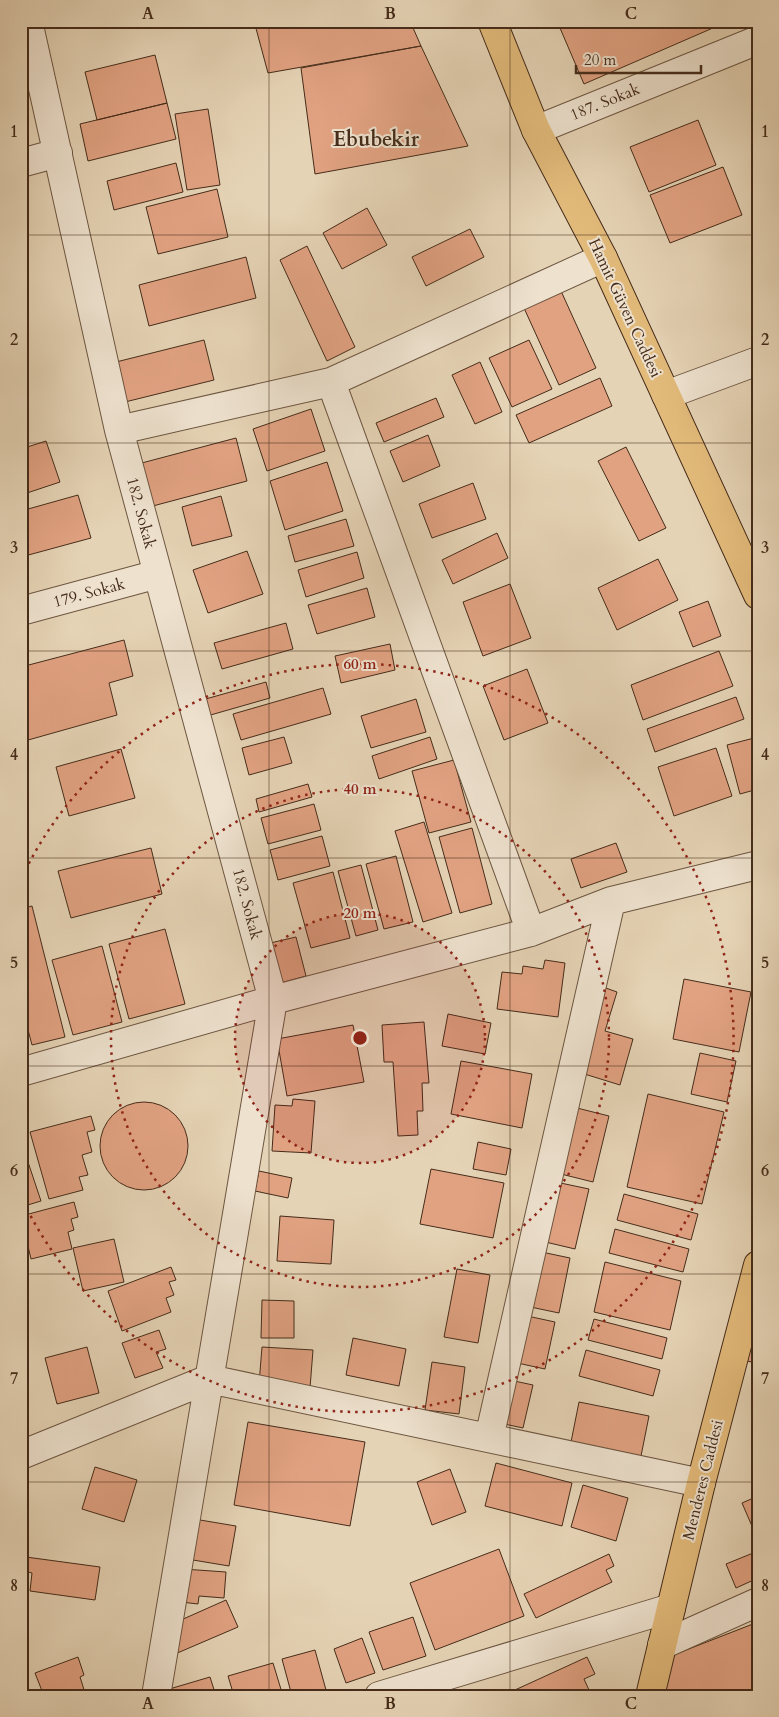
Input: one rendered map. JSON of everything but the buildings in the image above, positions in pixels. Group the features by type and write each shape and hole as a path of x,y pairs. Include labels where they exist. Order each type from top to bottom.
{"main road":[{"name":"Hamit Güven Caddesi","path":"492,21 536,130 603,258 758,595"},
{"name":"Menderes Caddesi","path":"650,1696 701,1483 758,1265"}],"street":[{"name":"182. Sokak","path":"28,21 119,430 272,1000"},
{"name":"187. Sokak","path":"536,130 758,40"},
{"path":"21,163 58,153"},
{"path":"119,430 331,382 603,258"},
{"path":"666,395 758,362"},
{"path":"331,382 531,932"},
{"name":"179. Sokak","path":"21,611 158,574"},
{"path":"21,1072 272,1000 531,932 610,901 758,865"},
{"path":"489,1438 610,901"},
{"path":"156,1696 272,1000"},
{"path":"21,1455 209,1379 701,1483"},
{"path":"662,1645 758,1602"},
{"path":"379,1696 671,1608"}],"district":[{"name":"Ebubekir","path":"376,139"}]}
